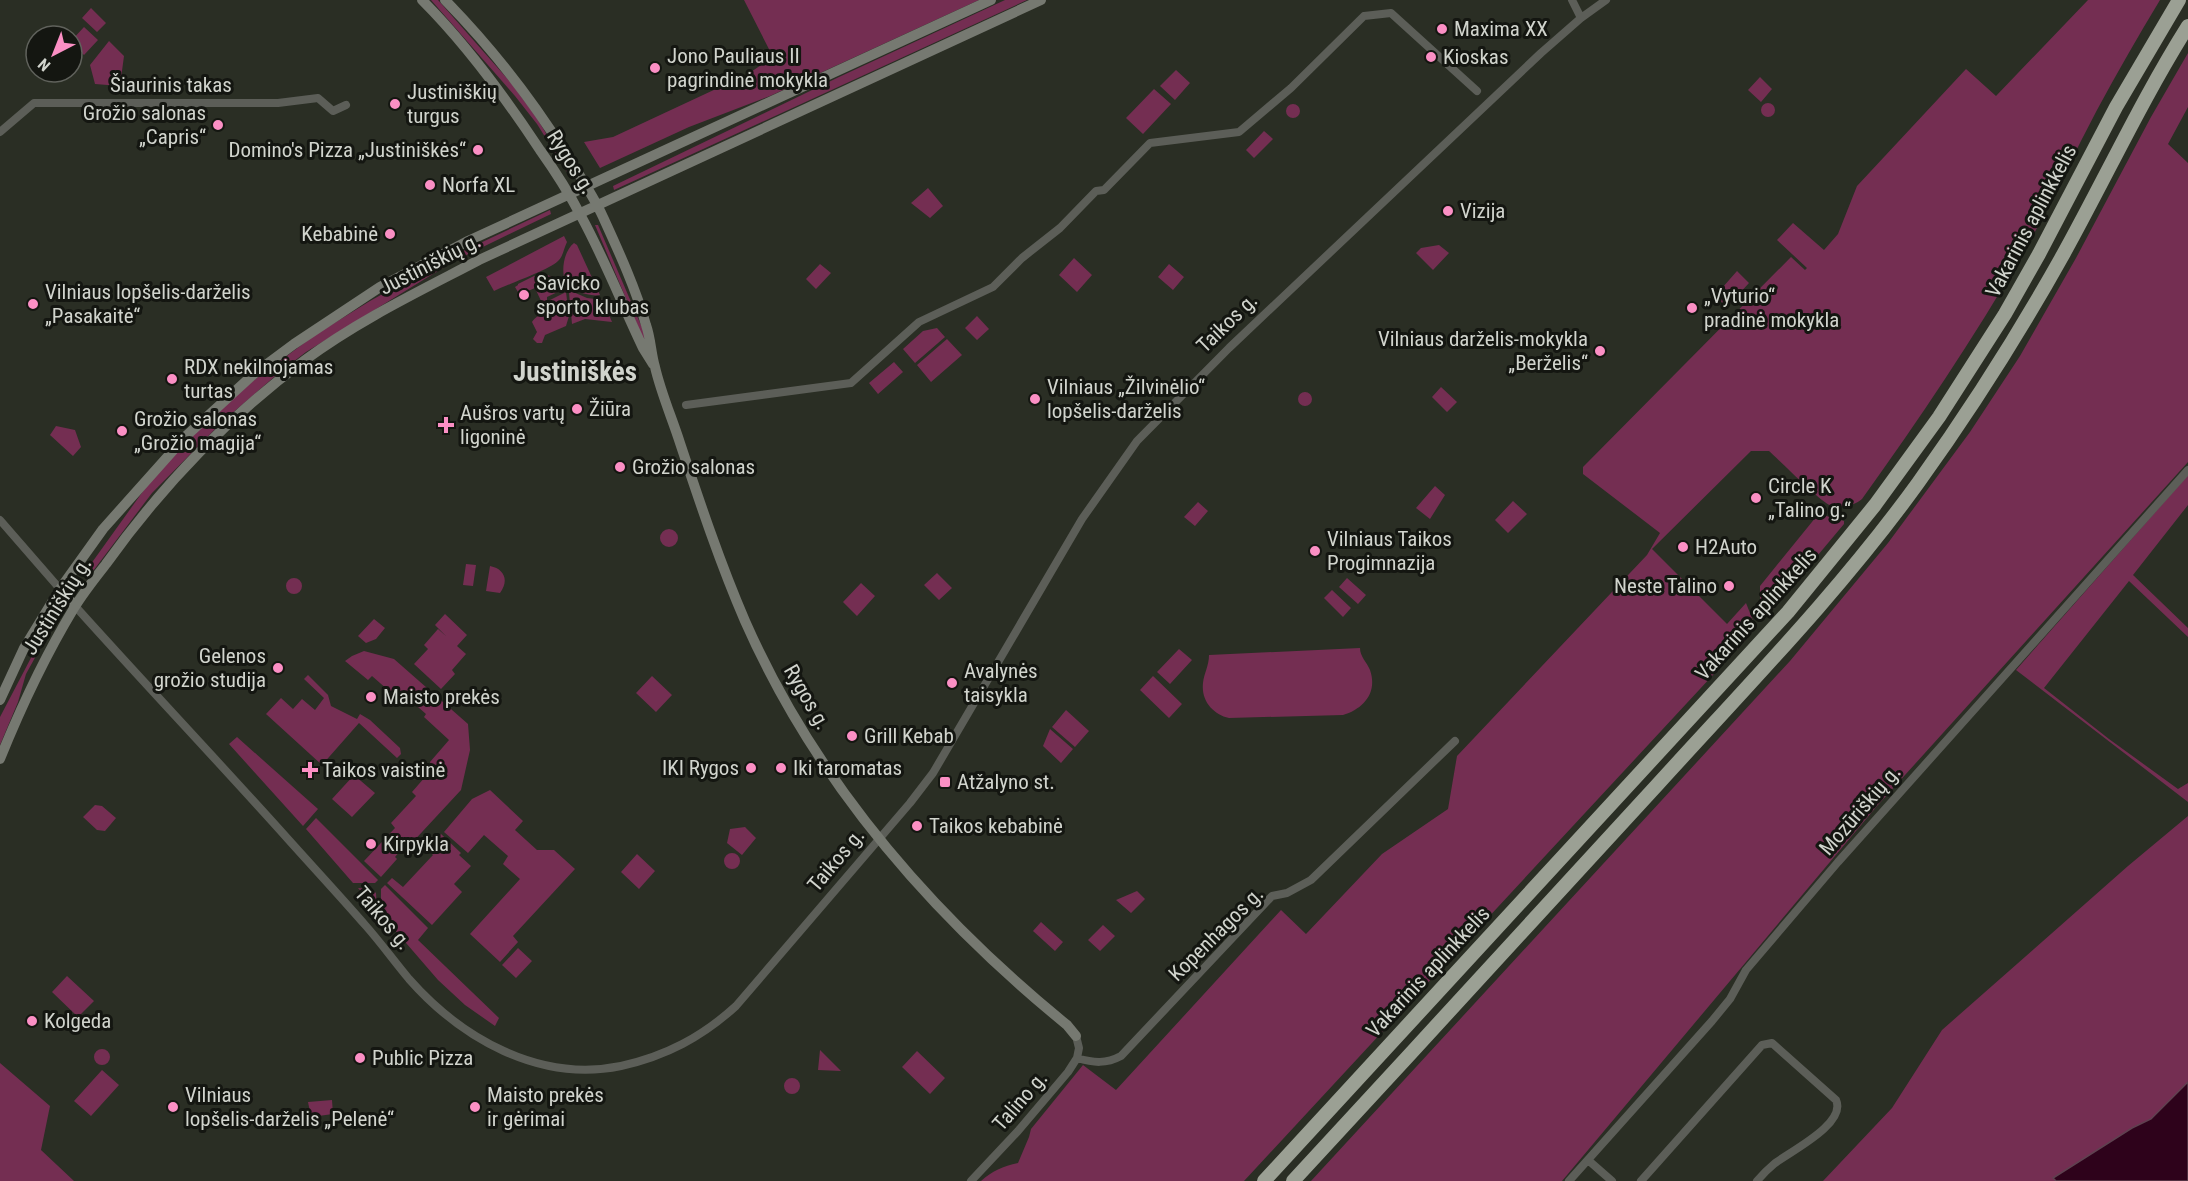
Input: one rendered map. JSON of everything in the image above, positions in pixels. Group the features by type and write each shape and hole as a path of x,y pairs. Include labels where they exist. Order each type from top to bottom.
{"highway":[{"name":"Vakarinis aplinkkelis","path":"1264,1181 1788,612 1875,505 1939,417 2005,314 2050,234 2116,107 2180,0"},
{"name":"Vakarinis aplinkkelis","path":"1293,1181 1788,643 1870,545 1963,419 2029,314 2065,251 2140,108 2188,26"}],"main road":[{"name":"Rygos g.","path":"422,0 462,44 504,97 569,195 580,213 643,348 654,366"},
{"name":"Rygos g.","path":"445,0 518,83 597,205 646,323 654,366 712,540 753,639 780,693 813,748 878,839 944,913 976,945 1067,1025 1076,1036"},
{"name":"Justiniškių g.","path":"0,700 24,648 60,589 103,529 158,465 215,407 255,373 324,323 380,287 468,242 991,0"},
{"name":"Justiniškių g.","path":"0,759 41,666 75,606 139,518 175,476 219,432 273,384 307,358 407,297 479,260 1041,0"},
{"name":"Taikos g.","path":"60,589 75,606"}],"street":[{"path":"1572,0 1581,18"},
{"name":"Taikos g.","path":"75,606 367,927 420,990 474,1036 521,1059 565,1068 610,1068 663,1054 708,1030 736,1006 933,773 1082,519 1137,441 1237,340 1581,18 1606,0"},
{"path":"686,405 851,383 919,322 993,287 1022,258 1060,228 1096,191 1104,190 1150,143 1239,132 1291,88 1364,16 1390,13 1477,92"},
{"name":"Šiaurinis takas","path":"0,132 34,103 278,103 318,98 333,111 346,105"},
{"name":"Mozūriškių g.","path":"1569,1181 1712,1021 1730,999 1746,970 1838,862 2188,470"},
{"name":"Taikos g.","path":"0,520 60,589"},
{"name":"Kopenhagos g.","path":"1077,1058 1099,1063 1111,1061 1124,1054 1272,896 1287,893 1311,880 1455,741"},
{"path":"1076,1036 1079,1048 1077,1058"},
{"path":"1641,1181 1762,1045 1772,1042 1836,1100 1839,1106 1837,1113 1814,1139 1774,1164 1757,1181"},
{"name":"Talino g.","path":"971,1181 1018,1131 1068,1072 1077,1058"},
{"path":"1588,1160 1612,1181"}],"shaded area":[{"path":"431,0 438,0 511,83 536,117 569,171 567,172 537,124 515,96"},
{"path":"744,0 979,0 770,96 689,127 600,168 584,142 613,137 748,74 773,57"},
{"path":"1005,0 1027,0 614,190 613,186"},
{"path":"2088,0 2160,0 2089,125 2037,228 1997,298 1862,499 1847,506 1830,505 1769,451 1751,451 1652,549 1727,624 1746,603 1754,623 1750,635 1244,1181 981,1181 998,1169 1018,1163 1031,1129 1083,1065 1116,1090 1281,910 1306,934 1382,854 1448,809 1457,756 1647,555 1660,533 1583,474 1583,467 1791,257 1805,270 1807,268 1777,240 1793,223 1824,250 1838,234 1857,186 1966,69 1996,96"},
{"path":"91,8 106,23 97,32 82,18"},
{"path":"84,27 98,40 84,55"},
{"path":"109,41 124,56 120,86 95,84 90,65"},
{"path":"2188,53 2188,107 2168,144 2188,163 2188,462 1877,806 1562,1181 1311,1181 1790,661 1888,543 1970,432 2020,356"},
{"path":"1176,70 1190,83 1175,100 1160,86"},
{"path":"1760,77 1772,89 1761,102 1748,90"},
{"path":"1154,89 1171,104 1143,134 1126,118"},
{"path":"1765,103 1771,103 1775,110 1771,117 1765,117 1761,113 1761,107"},
{"path":"1290,104 1296,104 1300,111 1296,118 1290,118 1286,114 1286,108"},
{"path":"1264,131 1273,139 1254,158 1246,150"},
{"path":"928,188 943,206 930,218 911,203"},
{"path":"550,210 551,214 454,261 306,352 280,372 223,421 152,493 87,579 83,575 159,469 214,415 253,381 315,335 370,301 442,261"},
{"path":"595,225 598,225 650,346 649,353"},
{"path":"564,236 567,242 562,256 555,264 494,291 486,277"},
{"path":"574,243 600,295 581,292 565,281 564,260"},
{"path":"1439,245 1449,253 1433,270 1416,253 1421,248"},
{"path":"1074,258 1092,275 1077,292 1059,275"},
{"path":"820,264 831,273 816,289 806,279"},
{"path":"1169,264 1184,277 1173,290 1158,277"},
{"path":"1737,271 1749,283 1727,307 1715,296"},
{"path":"545,274 557,279 564,289 547,297 547,301 542,303 535,288 528,291 527,288 518,292 515,287 534,276"},
{"path":"571,291 587,298 603,300 612,322 585,319 572,324 569,293"},
{"path":"566,292 569,316 566,326 545,335 542,343 537,343 533,339 537,332 532,322 547,311 550,300"},
{"path":"977,316 989,329 977,340 965,328"},
{"path":"937,328 945,337 915,363 903,349 923,331"},
{"path":"947,339 962,355 931,382 917,365"},
{"path":"894,362 903,372 878,394 869,383"},
{"path":"1441,387 1457,402 1447,412 1432,397"},
{"path":"1302,392 1308,392 1312,399 1308,406 1302,406 1298,402 1298,396"},
{"path":"56,426 75,430 81,447 73,456 50,435"},
{"path":"2188,475 2188,505 2133,575 2188,628 2188,637 2129,581 2044,688 2178,789 2188,783 2188,802 2016,670"},
{"path":"1435,486 1445,495 1430,519 1416,508"},
{"path":"1513,501 1527,514 1508,533 1495,520"},
{"path":"1198,502 1208,511 1195,526 1184,517"},
{"path":"1823,515 1844,521 1844,524 1771,611 1768,611 1760,601 1760,586 1816,517"},
{"path":"669,529 675,532 678,538 675,544 669,547 663,544 660,538 663,532"},
{"path":"466,564 476,565 473,586 463,585"},
{"path":"490,566 499,570 504,576 503,589 500,593 486,591"},
{"path":"937,573 952,588 939,600 924,585"},
{"path":"294,578 302,586 294,594 286,586"},
{"path":"1347,578 1366,595 1358,604 1339,587"},
{"path":"861,583 875,596 857,616 843,602"},
{"path":"1332,590 1351,608 1343,617 1324,598"},
{"path":"55,612 59,614 26,674 18,702 0,745 0,717"},
{"path":"445,614 467,635 457,646 466,654 452,670 455,674 441,689 414,664 428,649 424,645 438,629 447,637 435,625"},
{"path":"374,619 385,628 376,639 366,643 358,636"},
{"path":"1360,648 1370,670 1372,686 1367,699 1357,709 1343,715 1229,718 1213,710 1204,696 1203,683 1209,655"},
{"path":"1179,649 1192,660 1170,684 1157,672"},
{"path":"364,651 394,659 468,724 470,750 461,790 409,846 406,844 395,857 397,859 381,877 364,861 395,828 391,823 416,796 412,792 432,769 430,762 449,740 424,717 426,714 401,692 396,697 372,676 368,680 345,661"},
{"path":"308,675 328,695 331,706 357,719 360,714 370,720 400,748 401,754 397,758 359,723 322,765 266,714 281,698 293,709 302,699 315,710 324,698 304,679"},
{"path":"652,676 672,695 656,712 636,693"},
{"path":"1153,676 1182,704 1169,718 1140,690"},
{"path":"1066,710 1089,731 1075,747 1052,727"},
{"path":"1050,729 1073,749 1061,763 1043,746"},
{"path":"237,737 318,809 303,826 229,744"},
{"path":"354,775 375,793 352,817 332,799"},
{"path":"490,790 523,821 515,830 537,850 554,850 575,869 513,936 518,942 500,962 470,934 520,879 503,864 508,856 484,835 468,853 444,832 472,799"},
{"path":"95,805 102,806 116,818 105,831 97,830 83,817"},
{"path":"2188,816 2188,1082 2151,1119 2132,1128 2054,1178 2056,1181 1823,1181 1892,1108 1942,1030"},
{"path":"316,818 378,880 375,883 353,883 306,829"},
{"path":"745,827 756,838 742,855 727,843 730,829"},
{"path":"441,834 471,866 454,884 462,892 432,925 387,883 392,878 403,887 433,855 427,849"},
{"path":"732,853 740,861 732,869 724,861"},
{"path":"637,854 655,871 639,889 621,872"},
{"path":"385,885 428,928 418,940 499,1018 495,1026 465,1005 438,980 381,914 381,889"},
{"path":"358,888 371,889 376,893 377,910"},
{"path":"1137,891 1145,899 1131,913 1116,900"},
{"path":"1041,922 1063,942 1055,951 1033,931"},
{"path":"1103,925 1115,936 1100,951 1088,940"},
{"path":"518,948 532,961 516,978 502,965"},
{"path":"67,976 94,1001 78,1017 52,992"},
{"path":"102,1049 108,1051 110,1057 108,1063 102,1065 96,1063 94,1057 96,1051"},
{"path":"820,1050 841,1071 818,1070"},
{"path":"917,1051 945,1078 930,1094 902,1067"},
{"path":"0,1063 50,1106 41,1150 74,1181 0,1181"},
{"path":"102,1070 119,1085 91,1116 74,1101"},
{"path":"792,1078 800,1086 792,1094 784,1086"},
{"path":"2188,1082 2188,1181 2056,1181 2053,1178 2132,1128 2151,1119"},
{"path":"332,1100 333,1114 311,1117 308,1102"}],"place":[{"name":"Maxima XX","path":"1442,29"},
{"name":"Kioskas","path":"1431,57"},
{"name":"Jono Pauliaus II pagrindinė mokykla","path":"655,68"},
{"name":"Justiniškių turgus","path":"395,104"},
{"name":"Grožio salonas „Capris“","path":"218,125"},
{"name":"Domino's Pizza „Justiniškės“","path":"478,150"},
{"name":"Norfa XL","path":"430,185"},
{"name":"Vizija","path":"1448,211"},
{"name":"Kebabinė","path":"390,234"},
{"name":"Savicko sporto klubas","path":"524,295"},
{"name":"Vilniaus lopšelis-darželis „Pasakaitė“","path":"33,304"},
{"name":"„Vyturio“ pradinė mokykla","path":"1692,308"},
{"name":"Vilniaus darželis-mokykla „Berželis“","path":"1600,351"},
{"name":"RDX nekilnojamas turtas","path":"172,379"},
{"name":"Vilniaus „Žilvinėlio“ lopšelis-darželis","path":"1035,399"},
{"name":"Žiūra","path":"577,409"},
{"name":"Aušros vartų ligoninė","path":"446,425"},
{"name":"Grožio salonas „Grožio magija“","path":"122,431"},
{"name":"Grožio salonas","path":"620,467"},
{"name":"Circle K „Talino g.“","path":"1756,498"},
{"name":"H2Auto","path":"1683,547"},
{"name":"Vilniaus Taikos Progimnazija","path":"1315,551"},
{"name":"Neste Talino","path":"1729,586"},
{"name":"Gelenos grožio studija","path":"278,668"},
{"name":"Avalynės taisykla","path":"952,683"},
{"name":"Maisto prekės","path":"371,697"},
{"name":"Grill Kebab","path":"852,736"},
{"name":"IKI Rygos","path":"751,768"},
{"name":"Iki taromatas","path":"781,768"},
{"name":"Taikos vaistinė","path":"310,770"},
{"name":"Atžalyno st.","path":"945,782"},
{"name":"Taikos kebabinė","path":"917,826"},
{"name":"Kirpykla","path":"371,844"},
{"name":"Kolgeda","path":"32,1021"},
{"name":"Public Pizza","path":"360,1058"},
{"name":"Vilniaus lopšelis-darželis „Pelenė“","path":"173,1107"},
{"name":"Maisto prekės ir gėrimai","path":"475,1107"}],"district":[{"name":"Justiniškės","path":"575,372"}]}
